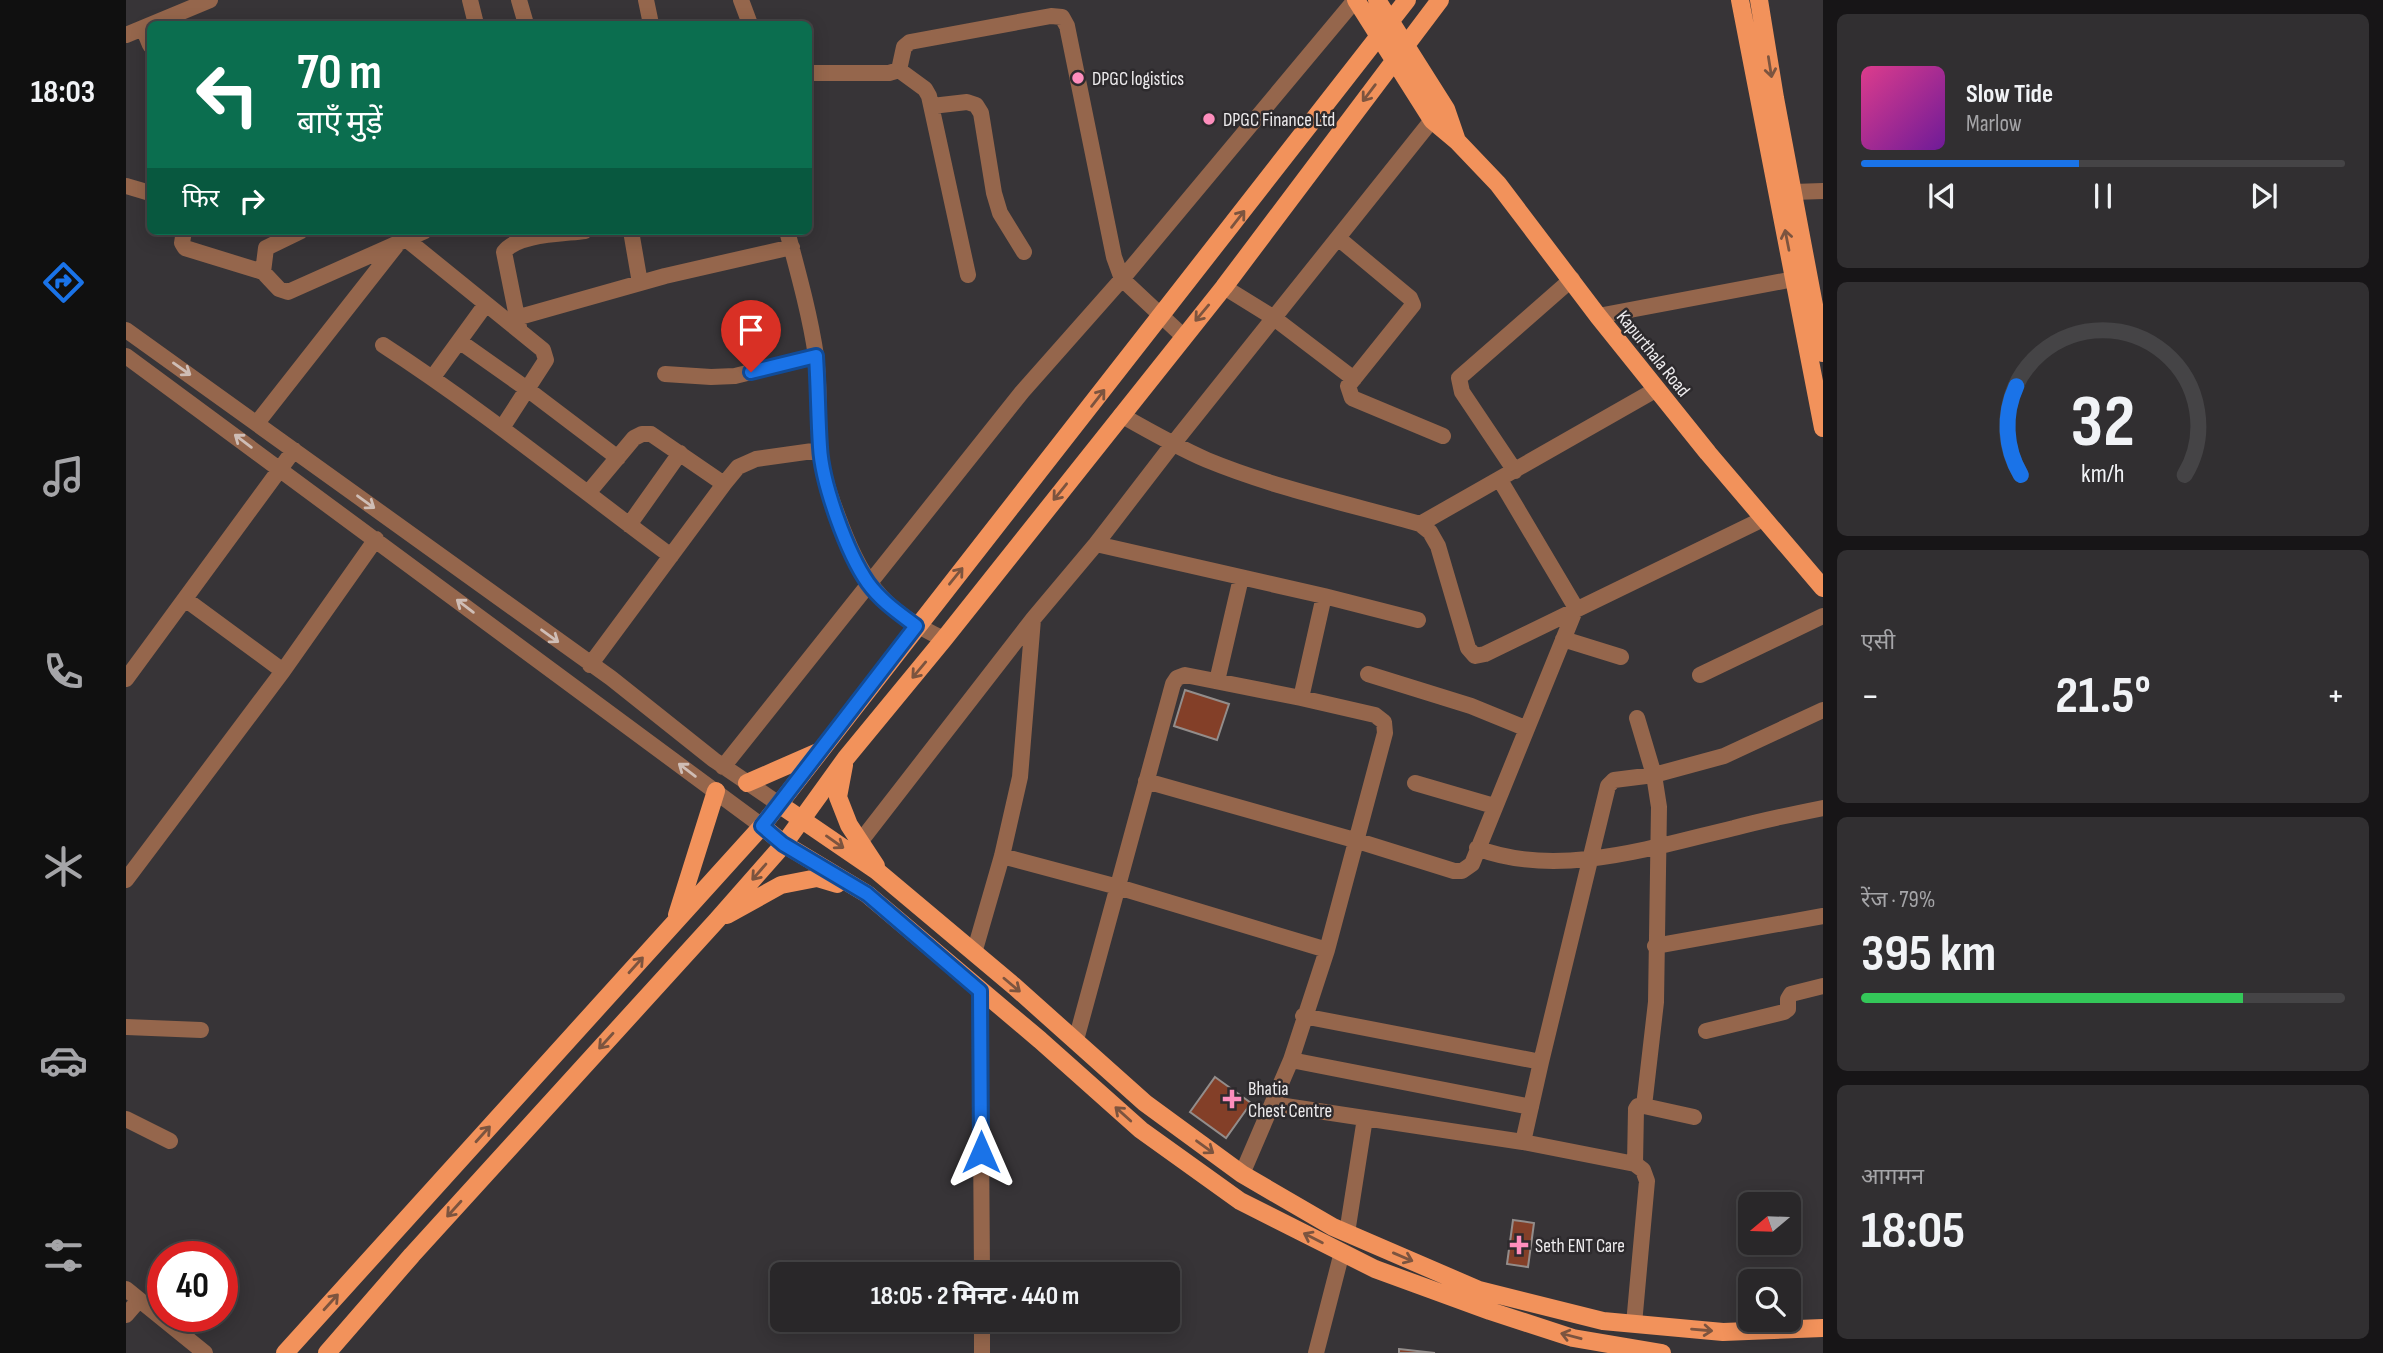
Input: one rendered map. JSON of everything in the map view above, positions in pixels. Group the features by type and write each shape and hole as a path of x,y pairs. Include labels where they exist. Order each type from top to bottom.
{"main road":[{"name":"Kapurthala Road","path":"1355,0 1432,120 1457,141 1498,184 1598,316 1763,519 1823,588"},
{"path":"1377,0 1446,109 1457,141"},
{"path":"285,1353 762,826 1407,0"},
{"path":"327,1353 783,844 846,758 1224,287 1440,0"},
{"path":"1740,0 1823,428"},
{"path":"1759,0 1823,353"},
{"path":"747,783 821,750"},
{"path":"846,758 838,797 849,825 884,877"},
{"path":"675,922 716,791"},
{"path":"779,804 884,877 1076,1040 1145,1104 1242,1174 1348,1233 1479,1290 1603,1321 1723,1332 1823,1328"},
{"path":"762,826 783,844 867,894 1141,1130 1240,1201 1375,1269 1490,1311 1573,1338 1628,1350 1662,1353"},
{"path":"717,920 781,885 817,878 867,894"}],"street":[{"path":"173,20 210,0"},
{"path":"470,0 475,21"},
{"path":"519,0 525,21"},
{"path":"646,0 650,21"},
{"path":"741,0 749,21"},
{"path":"723,766 1023,392 1122,279 1355,0"},
{"path":"899,70 904,47 910,43 1051,16 1062,17 1067,26 1114,257 1122,279 1183,337"},
{"path":"126,35 147,26"},
{"path":"143,27 147,37"},
{"path":"812,74 888,73 899,70"},
{"path":"899,70 925,89 932,106 968,275"},
{"path":"932,106 967,102 976,104 981,113 1000,212 1024,252"},
{"path":"860,842 1033,619 1096,544 1432,120"},
{"path":"126,186 147,192"},
{"path":"1793,192 1823,191"},
{"path":"183,235 182,243 190,250 263,272 279,289 288,292 416,235"},
{"path":"263,272 266,248 293,235"},
{"path":"518,325 504,252 509,245 520,240 556,235"},
{"path":"632,235 640,283"},
{"path":"1338,238 1413,302 1411,310 1348,386 1352,398 1443,436"},
{"path":"518,325 640,283 790,239 816,356 820,450 829,493 852,556 868,583 885,602 916,626 944,639"},
{"path":"403,241 518,325 547,355 502,428"},
{"path":"257,423 403,241"},
{"path":"1515,471 1462,392 1459,378 1572,279"},
{"path":"1598,316 1794,279"},
{"path":"1224,287 1273,318 1354,379"},
{"path":"433,377 486,304"},
{"path":"126,330 611,678 723,766 779,804"},
{"path":"459,341 527,388 618,458"},
{"path":"383,345 433,377 671,556"},
{"path":"126,356 762,826"},
{"path":"665,374 735,376 816,356"},
{"path":"1420,524 1657,389"},
{"path":"1121,415 1173,444 1259,479 1420,524 1430,532 1438,546 1468,648 1475,656 1485,654 1763,519"},
{"path":"587,493 634,438 642,433 651,435 680,453 724,484"},
{"path":"126,679 295,450"},
{"path":"590,665 738,467 756,458 820,450"},
{"path":"629,524 680,453"},
{"path":"1500,480 1576,608"},
{"path":"126,880 283,671 376,539"},
{"path":"1096,544 1418,620"},
{"path":"1217,681 1241,578"},
{"path":"1301,698 1324,596"},
{"path":"185,599 283,671"},
{"path":"1146,781 1454,871 1468,868 1472,864 1576,608"},
{"path":"1700,675 1823,616"},
{"path":"974,953 1002,856 1020,778 1033,619"},
{"path":"1563,639 1621,657"},
{"path":"1368,674 1471,706 1525,728"},
{"path":"1076,1040 1173,684 1177,678 1185,675 1301,698 1375,715 1384,722 1385,733 1327,950 1303,1016 1291,1060 1242,1174"},
{"path":"1524,1142 1608,786 1614,780 1654,775 1743,749 1823,710"},
{"path":"1637,718 1654,775 1659,807 1656,1002 1644,1106"},
{"path":"1415,783 1494,806"},
{"path":"1477,848 1494,855 1522,859 1591,859 1659,847 1823,808"},
{"path":"1002,856 1118,887 1327,950"},
{"path":"1655,946 1823,916"},
{"path":"1706,1031 1784,1012 1788,1009 1791,994 1823,986"},
{"path":"980,991 982,1262"},
{"path":"1303,1016 1541,1062"},
{"path":"126,1027 201,1030"},
{"path":"1291,1060 1531,1107"},
{"path":"1272,1104 1524,1142 1635,1164 1643,1170 1647,1181 1634,1324"},
{"path":"1635,1164 1636,1109 1644,1106 1694,1117"},
{"path":"1348,1233 1365,1118"},
{"path":"126,1119 170,1141"},
{"path":"1316,1353 1342,1252"},
{"path":"126,1289 199,1351"},
{"path":"126,1315 139,1300"},
{"path":"982,1332 982,1353"}],"building":[{"path":"1185,690 1229,704 1217,740 1174,726"},
{"path":"1215,1077 1251,1103 1226,1138 1190,1112"},
{"path":"1513,1220 1534,1223 1528,1267 1507,1264"},
{"path":"1399,1349 1435,1353 1399,1353"}],"place":[{"name":"DPGC logistics","path":"1078,78"},
{"name":"DPGC Finance Ltd","path":"1209,119"},
{"name":"Bhatia Chest Centre","path":"1232,1099"},
{"name":"Seth ENT Care","path":"1519,1245"}],"route":[{"path":"751,372 816,356 820,450 829,493 852,556 868,583 885,602 916,626 762,826 783,844 867,894 980,991 981,1152"}]}
